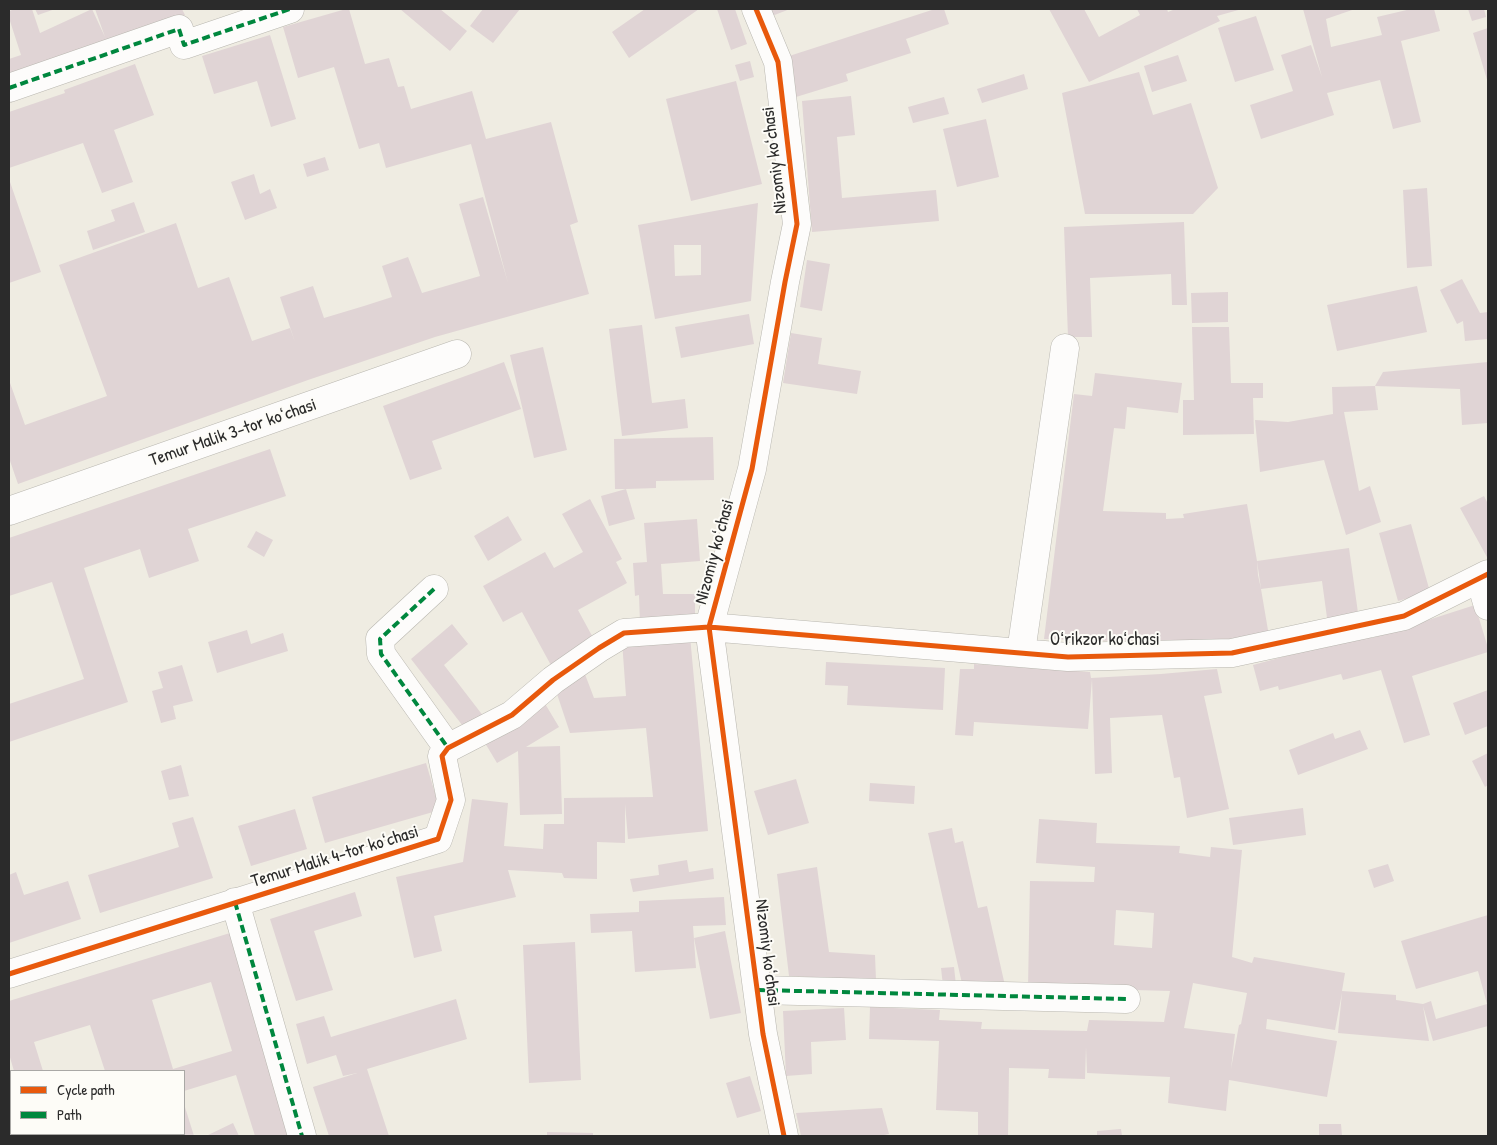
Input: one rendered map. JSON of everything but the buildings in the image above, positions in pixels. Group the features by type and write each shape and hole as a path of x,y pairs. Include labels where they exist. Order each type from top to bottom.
{"street":[{"path":"9,88 179,29 184,45 290,9"},
{"name":"Nizomiy koʻchasi","path":"756,9 778,62 797,224 784,282 752,469 710,627 763,1034 784,1136"},
{"path":"1021,652 1065,348"},
{"name":"Temur Malik 3-tor koʻchasi","path":"9,511 457,354"},
{"path":"1484,577 1488,606"},
{"name":"Oʻrikzor koʻchasi","path":"710,627 1068,657 1232,652 1404,616 1484,577"},
{"path":"434,589 380,639 381,654 448,748 512,715 553,680 624,633 710,627"},
{"name":"Temur Malik 4-tor koʻchasi","path":"9,974 438,839 451,800 442,756 448,748"},
{"path":"235,902 302,1136"},
{"path":"758,990 1126,1000"}],"marked path":[{"path":"9,88 179,29 184,45 290,9"},
{"path":"434,589 380,639 381,654 448,748"},
{"path":"235,902 302,1136"},
{"path":"758,990 1126,999"}],"cycle path":[{"path":"756,9 778,62 797,224 752,469 709,627 763,1034 784,1136"},
{"path":"9,974 438,839 451,800 442,756 448,748 512,715 553,680 624,633 709,627 1068,657 1232,653 1404,616 1488,574"}]}
